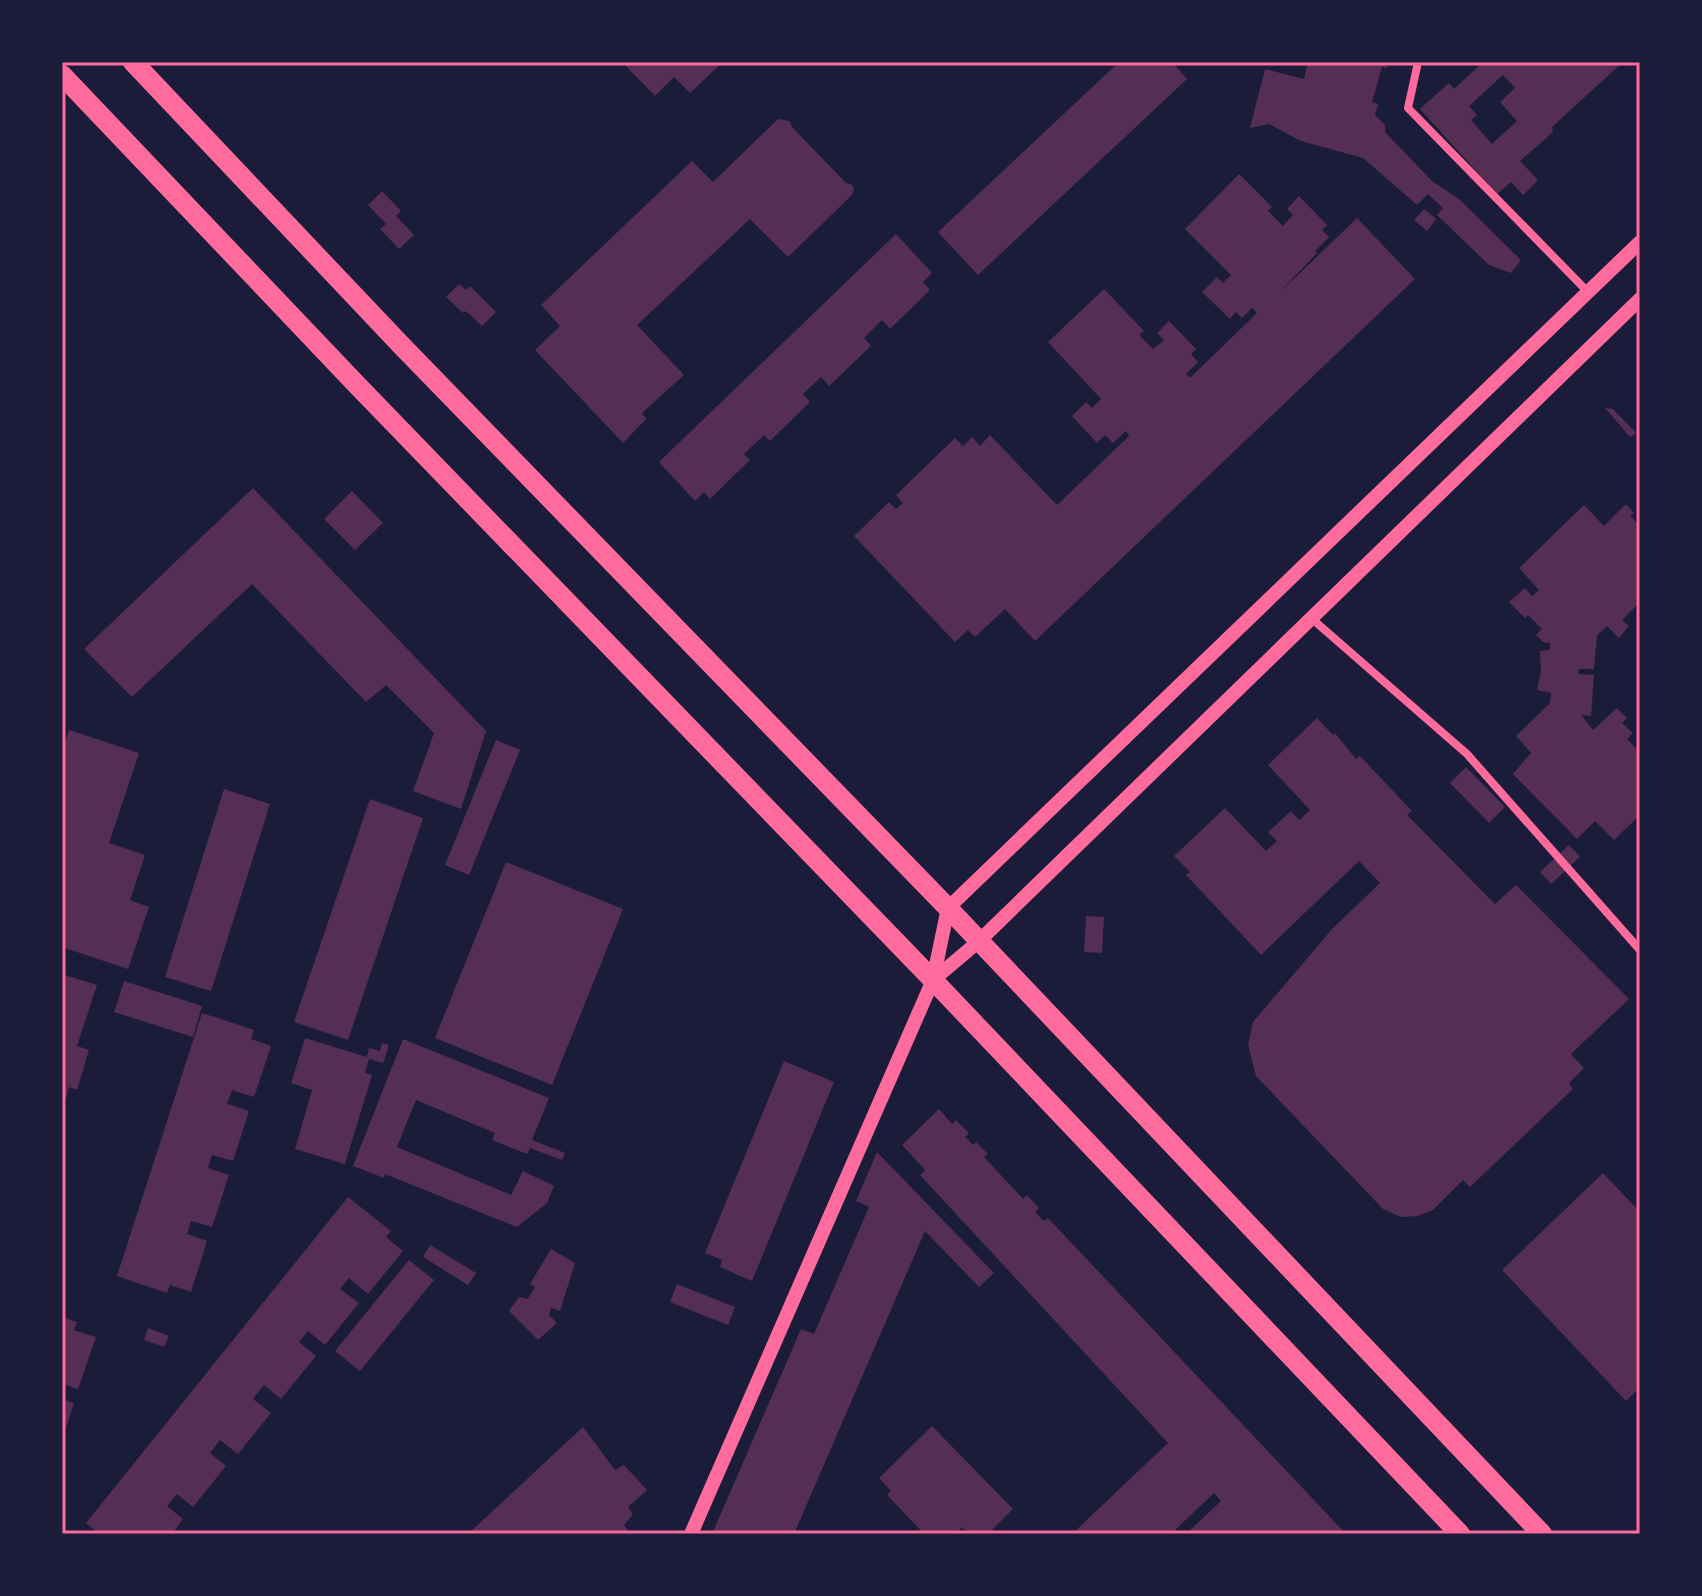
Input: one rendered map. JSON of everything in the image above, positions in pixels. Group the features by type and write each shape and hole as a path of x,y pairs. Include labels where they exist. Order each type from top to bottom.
{"main road":[{"path":"133,62 401,345 948,908 1542,1534"},
{"path":"62,75 933,980 1460,1534"}],"street":[{"path":"1418,62 1408,108 1587,291"},
{"path":"691,1534 933,980 948,908 1640,242"},
{"path":"933,980 978,942 1640,299"},
{"path":"1311,618 1467,754 1640,950"}],"building":[{"path":"622,62 723,62 690,93 674,77 655,96"},
{"path":"1119,62 1172,62 1187,79 978,275 938,232"},
{"path":"1308,62 1388,62 1387,68 1382,67 1372,102 1378,104 1375,115 1385,125 1385,132 1432,181 1459,199 1521,260 1511,273 1489,265 1437,215 1443,208 1428,194 1417,205 1363,158 1301,141 1269,124 1250,128 1265,69 1304,79"},
{"path":"1483,62 1623,62 1520,161 1538,180 1523,195 1511,182 1497,194 1420,109 1449,83 1454,89","holes":["1503,75 1515,88 1500,102 1517,121 1492,144 1471,120 1477,115 1469,106"]},
{"path":"778,119 789,121 846,183 851,184 854,189 852,195 788,257 750,219 637,325 684,375 642,413 646,419 623,443 535,350 560,326 541,305 692,161 713,182"},
{"path":"1239,174 1272,207 1268,211 1283,226 1293,215 1287,209 1299,196 1327,225 1322,230 1329,237 1278,294 1357,218 1415,279 1035,641 1005,609 975,637 968,630 955,642 854,536 889,502 896,509 903,503 896,495 955,438 963,446 972,437 980,446 990,435 1057,505 1129,436 1126,431 1113,443 1105,435 1097,443 1072,416 1086,402 1092,408 1101,399 1048,342 1104,289 1144,331 1139,335 1153,349 1164,340 1157,333 1169,321 1196,349 1191,354 1198,362 1186,374 1190,378 1257,313 1252,308 1242,318 1236,312 1230,319 1202,292 1217,277 1223,283 1231,275 1185,229"},
{"path":"382,191 401,211 396,216 414,235 399,249 380,229 386,224 368,205"},
{"path":"1424,209 1436,219 1427,231 1414,220"},
{"path":"896,234 932,273 923,282 930,290 890,329 882,320 864,338 871,346 829,386 821,377 803,394 810,402 770,441 764,435 744,454 750,460 710,499 704,492 695,501 659,462"},
{"path":"459,284 466,290 470,286 496,312 482,326 446,297"},
{"path":"1605,408 1613,409 1636,433 1630,437"},
{"path":"253,488 486,731 461,809 413,791 434,733 386,685 366,702 252,584 132,697 84,649"},
{"path":"352,491 383,523 355,550 324,519"},
{"path":"1626,504 1634,513 1630,516 1640,526 1640,602 1622,620 1629,626 1619,638 1607,626 1597,635 1594,669 1579,669 1578,674 1594,675 1591,716 1581,715 1593,730 1617,708 1627,718 1622,723 1633,733 1627,739 1640,752 1640,815 1614,840 1595,821 1577,839 1513,774 1531,753 1516,736 1550,703 1551,693 1537,690 1541,672 1540,651 1550,650 1550,643 1543,642 1536,635 1542,629 1528,615 1525,618 1509,602 1525,588 1532,596 1539,590 1519,568 1584,505 1604,526"},
{"path":"1317,718 1333,735 1335,733 1356,759 1360,756 1412,811 1407,815 1495,904 1516,885 1629,999 1571,1054 1584,1068 1569,1083 1573,1089 1470,1187 1463,1180 1433,1210 1418,1216 1401,1217 1383,1209 1256,1076 1248,1045 1253,1022 1333,928 1380,883 1359,861 1261,955 1186,875 1190,872 1174,856 1225,808 1266,851 1277,841 1268,832 1291,811 1299,820 1310,810 1268,765"},
{"path":"69,730 139,753 109,843 145,855 130,900 149,907 128,969 62,947 62,753"},
{"path":"496,740 520,750 469,875 445,865"},
{"path":"1466,767 1505,807 1489,823 1450,783"},
{"path":"224,789 270,804 211,991 165,977"},
{"path":"370,799 423,818 348,1040 294,1022"},
{"path":"1569,845 1580,857 1551,884 1540,872"},
{"path":"506,862 623,909 552,1085 435,1038"},
{"path":"1086,916 1104,917 1102,953 1084,952"},
{"path":"62,974 97,985 77,1046 89,1050 77,1090 69,1087 63,1109"},
{"path":"124,981 202,1006 193,1037 114,1012"},
{"path":"202,1013 254,1030 251,1039 271,1046 254,1097 232,1090 227,1104 249,1111 233,1161 212,1155 208,1168 229,1175 212,1227 191,1221 187,1234 207,1241 191,1292 170,1285 167,1293 117,1276"},
{"path":"305,1038 367,1057 369,1048 380,1051 382,1043 389,1045 383,1063 369,1059 365,1073 372,1075 345,1164 295,1149 312,1090 291,1083"},
{"path":"403,1039 549,1098 532,1140 565,1153 562,1160 530,1148 527,1154 492,1140 495,1133 416,1100 397,1147 511,1195 523,1171 554,1186 547,1203 517,1227 385,1174 384,1178 353,1166"},
{"path":"784,1061 834,1082 752,1281 720,1267 722,1260 705,1253"},
{"path":"939,1109 952,1124 956,1120 969,1133 965,1137 973,1145 976,1142 988,1154 984,1157 1023,1199 1027,1195 1039,1208 1035,1212 1044,1221 1048,1218 1346,1534 1186,1534 1221,1501 1214,1493 1171,1534 1072,1534 1168,1443 920,1175 925,1170 902,1145"},
{"path":"877,1152 994,1273 979,1287 925,1231 794,1534 712,1534 801,1329 814,1334 869,1207 856,1201"},
{"path":"1603,1173 1640,1212 1640,1387 1626,1401 1502,1270"},
{"path":"348,1197 391,1231 386,1237 403,1251 368,1294 349,1278 340,1289 359,1303 325,1345 308,1331 299,1342 316,1356 281,1399 264,1385 253,1399 271,1413 238,1454 220,1440 210,1453 226,1466 193,1507 177,1494 167,1506 183,1519 172,1534 99,1534 86,1523"},
{"path":"430,1245 476,1273 468,1285 423,1257"},
{"path":"551,1249 575,1263 560,1311 551,1308 549,1315 557,1323 538,1340 509,1311 519,1297 528,1299 535,1287 530,1284"},
{"path":"409,1260 434,1280 360,1371 335,1351"},
{"path":"677,1284 735,1307 728,1325 670,1302"},
{"path":"62,1317 77,1322 74,1330 96,1337 78,1389 62,1384"},
{"path":"148,1328 169,1336 164,1347 144,1340"},
{"path":"62,1399 74,1403 63,1437 62,1437"},
{"path":"932,1426 1013,1509 988,1534 969,1534 962,1527 955,1534 924,1534 887,1495 891,1491 879,1478"},
{"path":"583,1427 615,1470 624,1465 647,1490 628,1507 633,1514 624,1525 630,1533 468,1534"}]}
